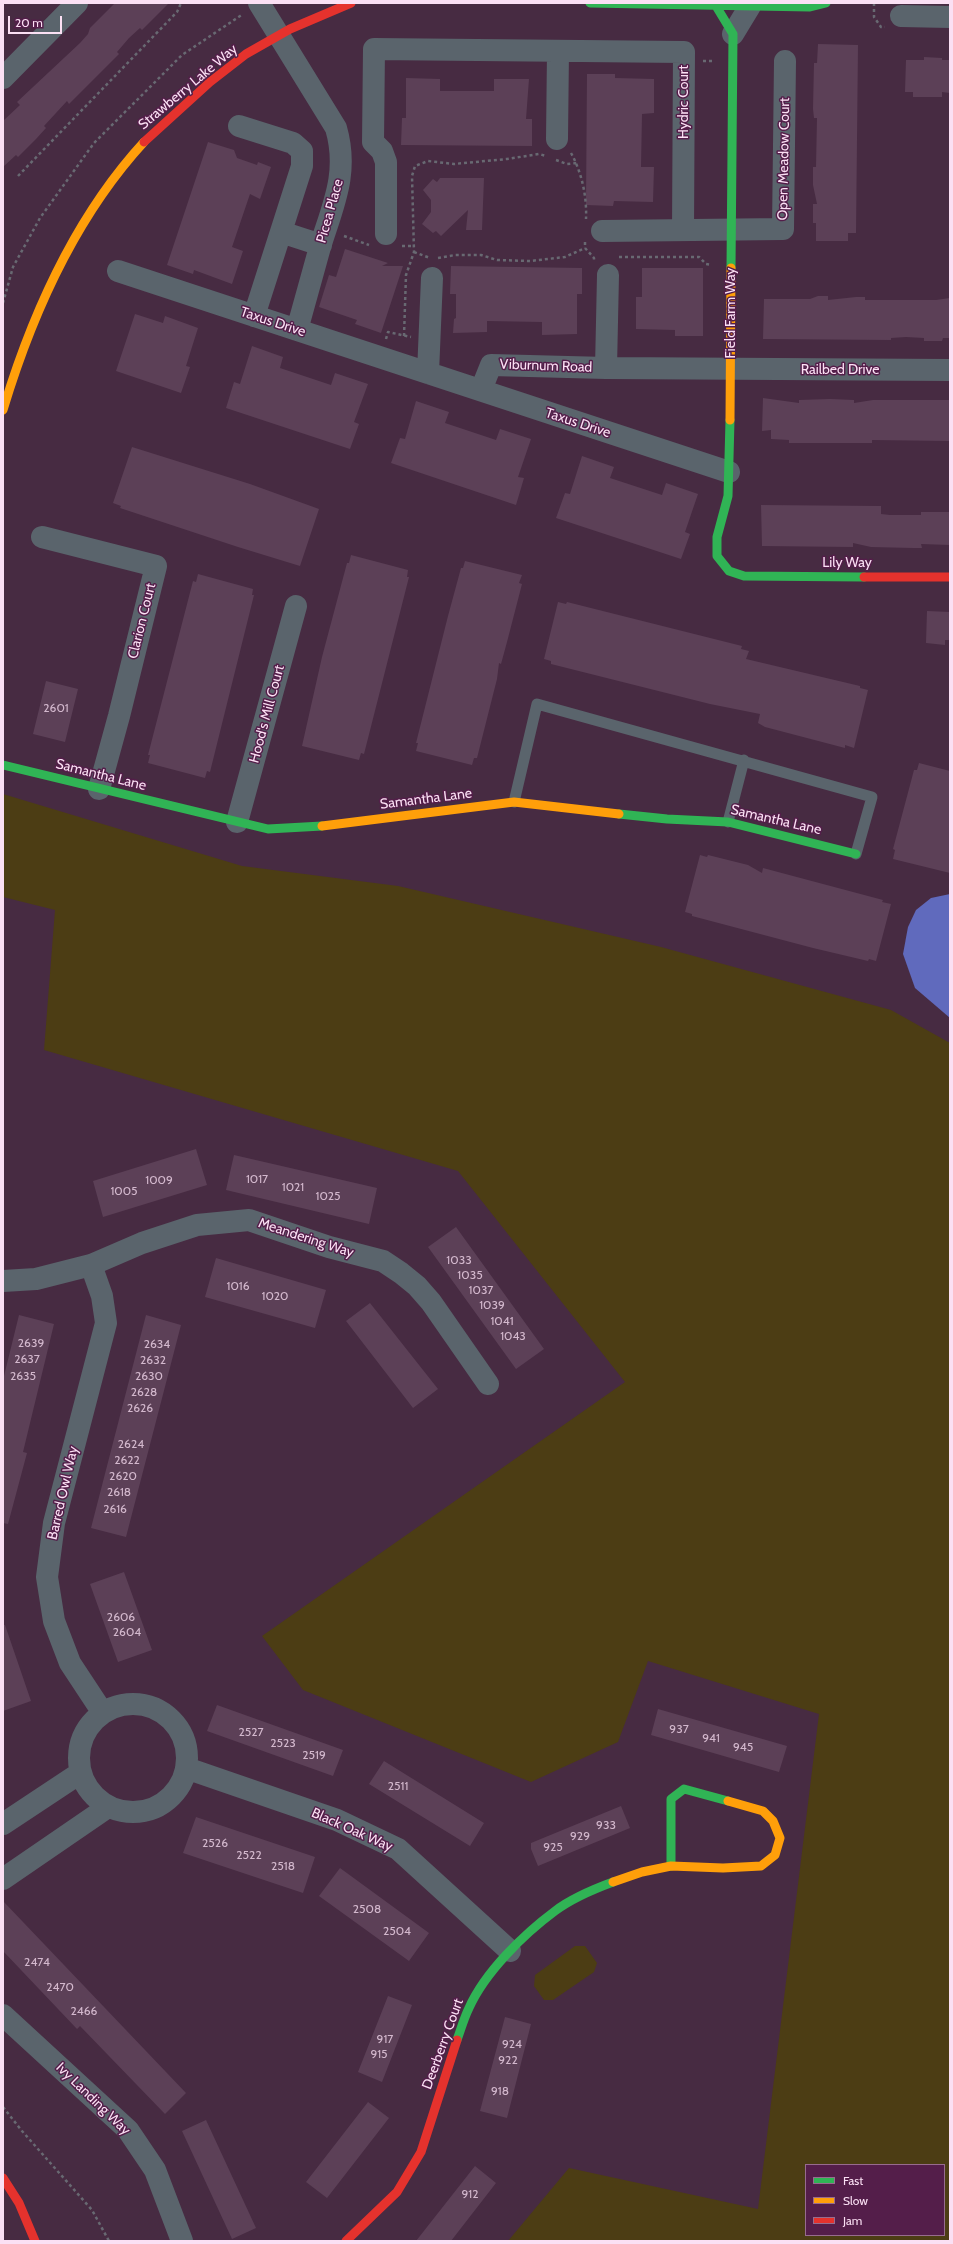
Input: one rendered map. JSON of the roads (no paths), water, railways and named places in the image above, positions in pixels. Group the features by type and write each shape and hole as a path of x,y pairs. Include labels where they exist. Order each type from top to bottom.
{"street":[{"path":"3,78 77,3"},
{"name":"Picea Place","path":"259,3 277,35 336,128 341,145 341,176 333,212 321,245 297,330"},
{"name":"Strawberry Lake Way","path":"3,410 29,330 55,271 97,203 149,138 202,90 254,49 277,35 351,3"},
{"path":"590,3 810,7 826,3"},
{"path":"716,6 733,34 750,6"},
{"path":"901,16 950,17"},
{"name":"Field Farm Way","path":"733,34 729,472 728,496 717,537 717,556 729,571 744,576"},
{"name":"Hydric Court","path":"373,142 374,49 684,52 683,230"},
{"path":"552,151 558,51"},
{"name":"Open Meadow Court","path":"732,231 782,229 785,61"},
{"path":"240,126 293,144 302,151 302,166 254,316"},
{"path":"341,145 373,142 382,151 386,162 386,234"},
{"path":"591,229 732,231"},
{"path":"281,232 321,245"},
{"name":"Viburnum Road","path":"606,368 609,263"},
{"name":"Taxus Drive","path":"118,271 729,472"},
{"path":"428,373 432,278"},
{"name":"Viburnum Road","path":"480,390 491,365 731,370"},
{"name":"Railbed Drive","path":"731,370 950,370"},
{"name":"Clarion Court","path":"42,537 156,566 119,716 98,789"},
{"name":"Lily Way","path":"744,576 950,577"},
{"name":"Hood's Mill Court","path":"237,822 296,606"},
{"name":"Samantha Lane","path":"3,765 268,829 307,828 514,802 667,819 728,822 856,854"},
{"name":"Meandering Way","path":"3,1281 36,1279 91,1266 142,1243 197,1225 249,1220 329,1247 383,1261 401,1272 417,1286 431,1302 488,1384"},
{"name":"Barred Owl Way","path":"91,1266 102,1296 106,1323 54,1523 46,1577 54,1621 70,1663 103,1713"},
{"path":"132,1704 149,1706 164,1713 178,1728 185,1743 186,1768 179,1786 172,1796 156,1808 141,1812 121,1811 108,1807 91,1793 80,1773 80,1745 89,1726 103,1713 119,1706 132,1704"},
{"name":"Black Oak Way","path":"186,1768 337,1820 398,1849 435,1881 510,1951"},
{"path":"3,1824 80,1773"},
{"name":"Deerberry Court","path":"346,2241 368,2222 397,2192 421,2152 447,2066 469,2007 491,1973 510,1951 556,1910 597,1888 642,1872 671,1866 723,1868 761,1866 775,1855 780,1838 773,1821 763,1811 684,1789 671,1798 671,1866"},
{"path":"3,1880 108,1807"},
{"name":"Ivy Landing Way","path":"3,2015 128,2130 155,2170 182,2241"},
{"path":"3,2178 20,2203 35,2241"}],"lane":[{"path":"514,802 537,704 744,760 872,797 856,854"},
{"path":"728,822 744,760"}],"water":[{"path":"950,894 950,1018 915,988 903,954 908,927 916,910 931,898"}]}
